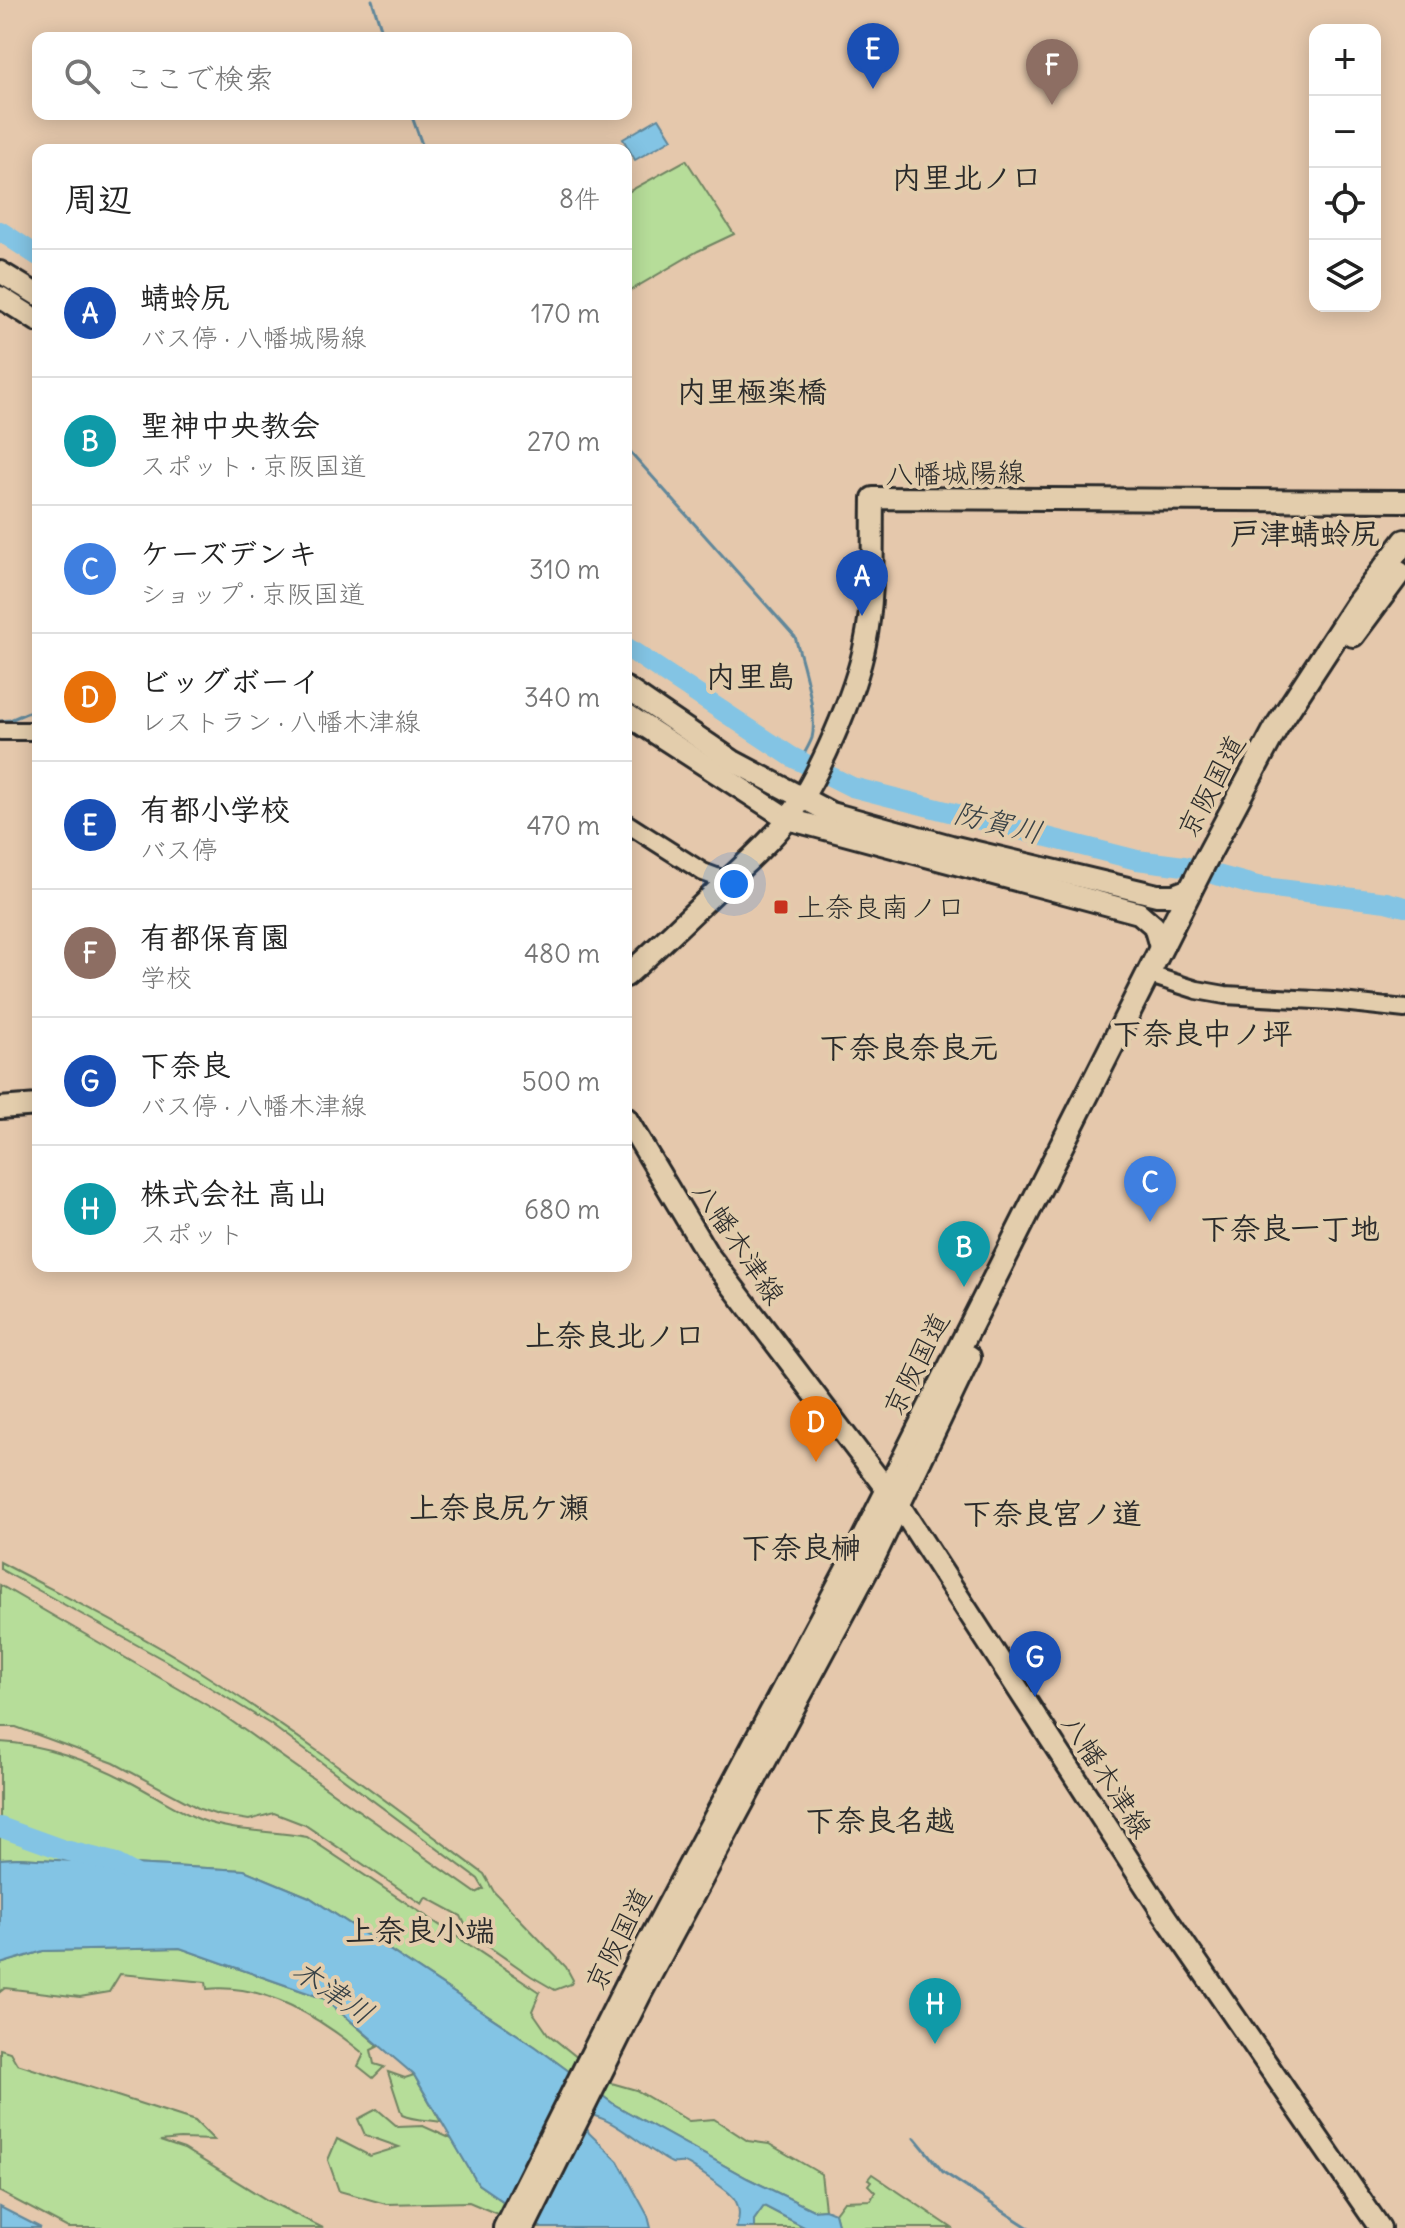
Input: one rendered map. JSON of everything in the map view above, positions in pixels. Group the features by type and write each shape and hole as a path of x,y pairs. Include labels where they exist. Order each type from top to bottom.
{"highway":[{"name":"京阪国道","path":"1212,862 1276,728 1357,604 1405,541"},
{"name":"京阪国道","path":"1154,976 1160,947 1334,660 1405,566"},
{"name":"京阪国道","path":"505,2228 633,1990 856,1553 892,1497 1197,887"},
{"name":"京阪国道","path":"523,2228 633,1990"}],"main road":[{"path":"0,272 32,291"},
{"path":"0,297 32,317"},
{"name":"八幡城陽線","path":"632,971 758,853 788,819 826,751 865,645 873,498 1405,501"},
{"path":"632,692 733,761 805,792 831,813 951,846 1157,895 1174,895 1197,887"},
{"path":"632,718 788,819 1139,913 1154,926 1160,947"},
{"path":"0,1108 32,1105"},
{"name":"八幡木津線","path":"632,1128 721,1273 892,1497 1163,1913 1380,2228"}],"street":[{"path":"0,731 32,731"},
{"path":"632,827 703,872 727,881"},
{"path":"1154,976 1225,995 1405,1009"}],"green space":[{"path":"686,160 734,234 632,290 632,190"},
{"path":"0,1562 181,1660 259,1710 373,1791 484,1874 494,1892 566,1967 573,1980 571,1984 555,1990 531,1976 469,1933 461,1916 426,1897 422,1904 305,1825 274,1813 249,1820 218,1815 200,1809 114,1763 16,1727 0,1727 0,1585 217,1711 476,1893 484,1889 478,1879 270,1724 175,1666 0,1569"},
{"path":"0,1742 33,1746 82,1760 212,1824 307,1837 540,1992 532,2011 548,2034 608,2082 636,2090 689,2121 714,2119 748,2141 769,2144 821,2174 825,2209 813,2210 747,2178 615,2105 536,2047 309,1897 244,1870 0,1859"},
{"path":"180,1948 325,1999 379,2046 371,2050 374,2064 384,2067 373,2078 358,2066 364,2054 311,2016 291,2006 250,1992 207,1989 206,1982 120,1974 109,1992 80,1997 5,1988 0,1992 0,1964 43,1951"},
{"path":"0,2049 10,2052 17,2064 195,2121 214,2140 160,2141 184,2149 267,2200 323,2228 68,2228 0,2192"},
{"path":"388,2072 405,2078 414,2075 441,2122 402,2115"},
{"path":"377,2109 398,2127 423,2126 452,2139 478,2184 542,2228 517,2228 495,2213 469,2202 386,2204 339,2191 328,2160 337,2139 370,2156 399,2147 365,2135 358,2119"},
{"path":"872,2174 952,2228 839,2228 835,2213 844,2201 871,2200 875,2192 868,2185 871,2181 868,2179"},
{"path":"764,2206 806,2228 754,2228 754,2220"}],"water":[{"path":"659,118 672,139 635,160 632,144 626,144 623,139"},
{"name":"木津川","path":"0,1859 244,1870 309,1897 536,2047 615,2105 747,2178 813,2210 825,2209 835,2213 839,2228 806,2228 764,2206 754,2220 754,2228 736,2228 738,2206 722,2187 687,2164 668,2161 611,2123 580,2113 589,2133 618,2161 648,2216 651,2228 542,2228 478,2184 414,2075 325,1999 180,1948 43,1951 0,1964"},
{"path":"0,2207 41,2228 0,2228"}],"waterway":[{"path":"372,0 382,32"},
{"path":"413,120 422,144"},
{"name":"防賀川","path":"0,231 32,252"},
{"path":"632,454 795,637 813,716 812,738 800,761"},
{"name":"防賀川","path":"632,651 792,757 852,787 1137,860 1184,866 1257,886 1405,907"},
{"path":"0,721 32,711"},
{"path":"0,1827 61,1849 113,1862 135,1874"},
{"path":"915,2138 943,2172 1029,2228"}],"place":[{"name":"有都小学校","path":"873,89"},
{"name":"有都保育園","path":"1052,105"},
{"name":"蜻蛉尻","path":"862,616"},
{"name":"上奈良南ノ口","path":"781,907"},
{"name":"ケーズデンキ","path":"1150,1222"},
{"name":"聖神中央教会","path":"964,1287"},
{"name":"ビッグボーイ","path":"816,1462"},
{"name":"下奈良","path":"1035,1697"},
{"name":"株式会社 高山","path":"935,2044"}],"district":[{"name":"内里北ノ口","path":"967,178"},
{"name":"内里極楽橋","path":"752,392"},
{"name":"戸津蜻蛉尻","path":"1305,534"},
{"name":"内里島","path":"751,677"},
{"name":"下奈良中ノ坪","path":"1202,1034"},
{"name":"下奈良奈良元","path":"909,1048"},
{"name":"下奈良一丁地","path":"1290,1229"},
{"name":"上奈良北ノ口","path":"615,1336"},
{"name":"上奈良尻ケ瀬","path":"499,1508"},
{"name":"下奈良宮ノ道","path":"1052,1514"},
{"name":"下奈良榊","path":"801,1548"},
{"name":"下奈良名越","path":"880,1821"},
{"name":"上奈良小端","path":"420,1931"}]}
